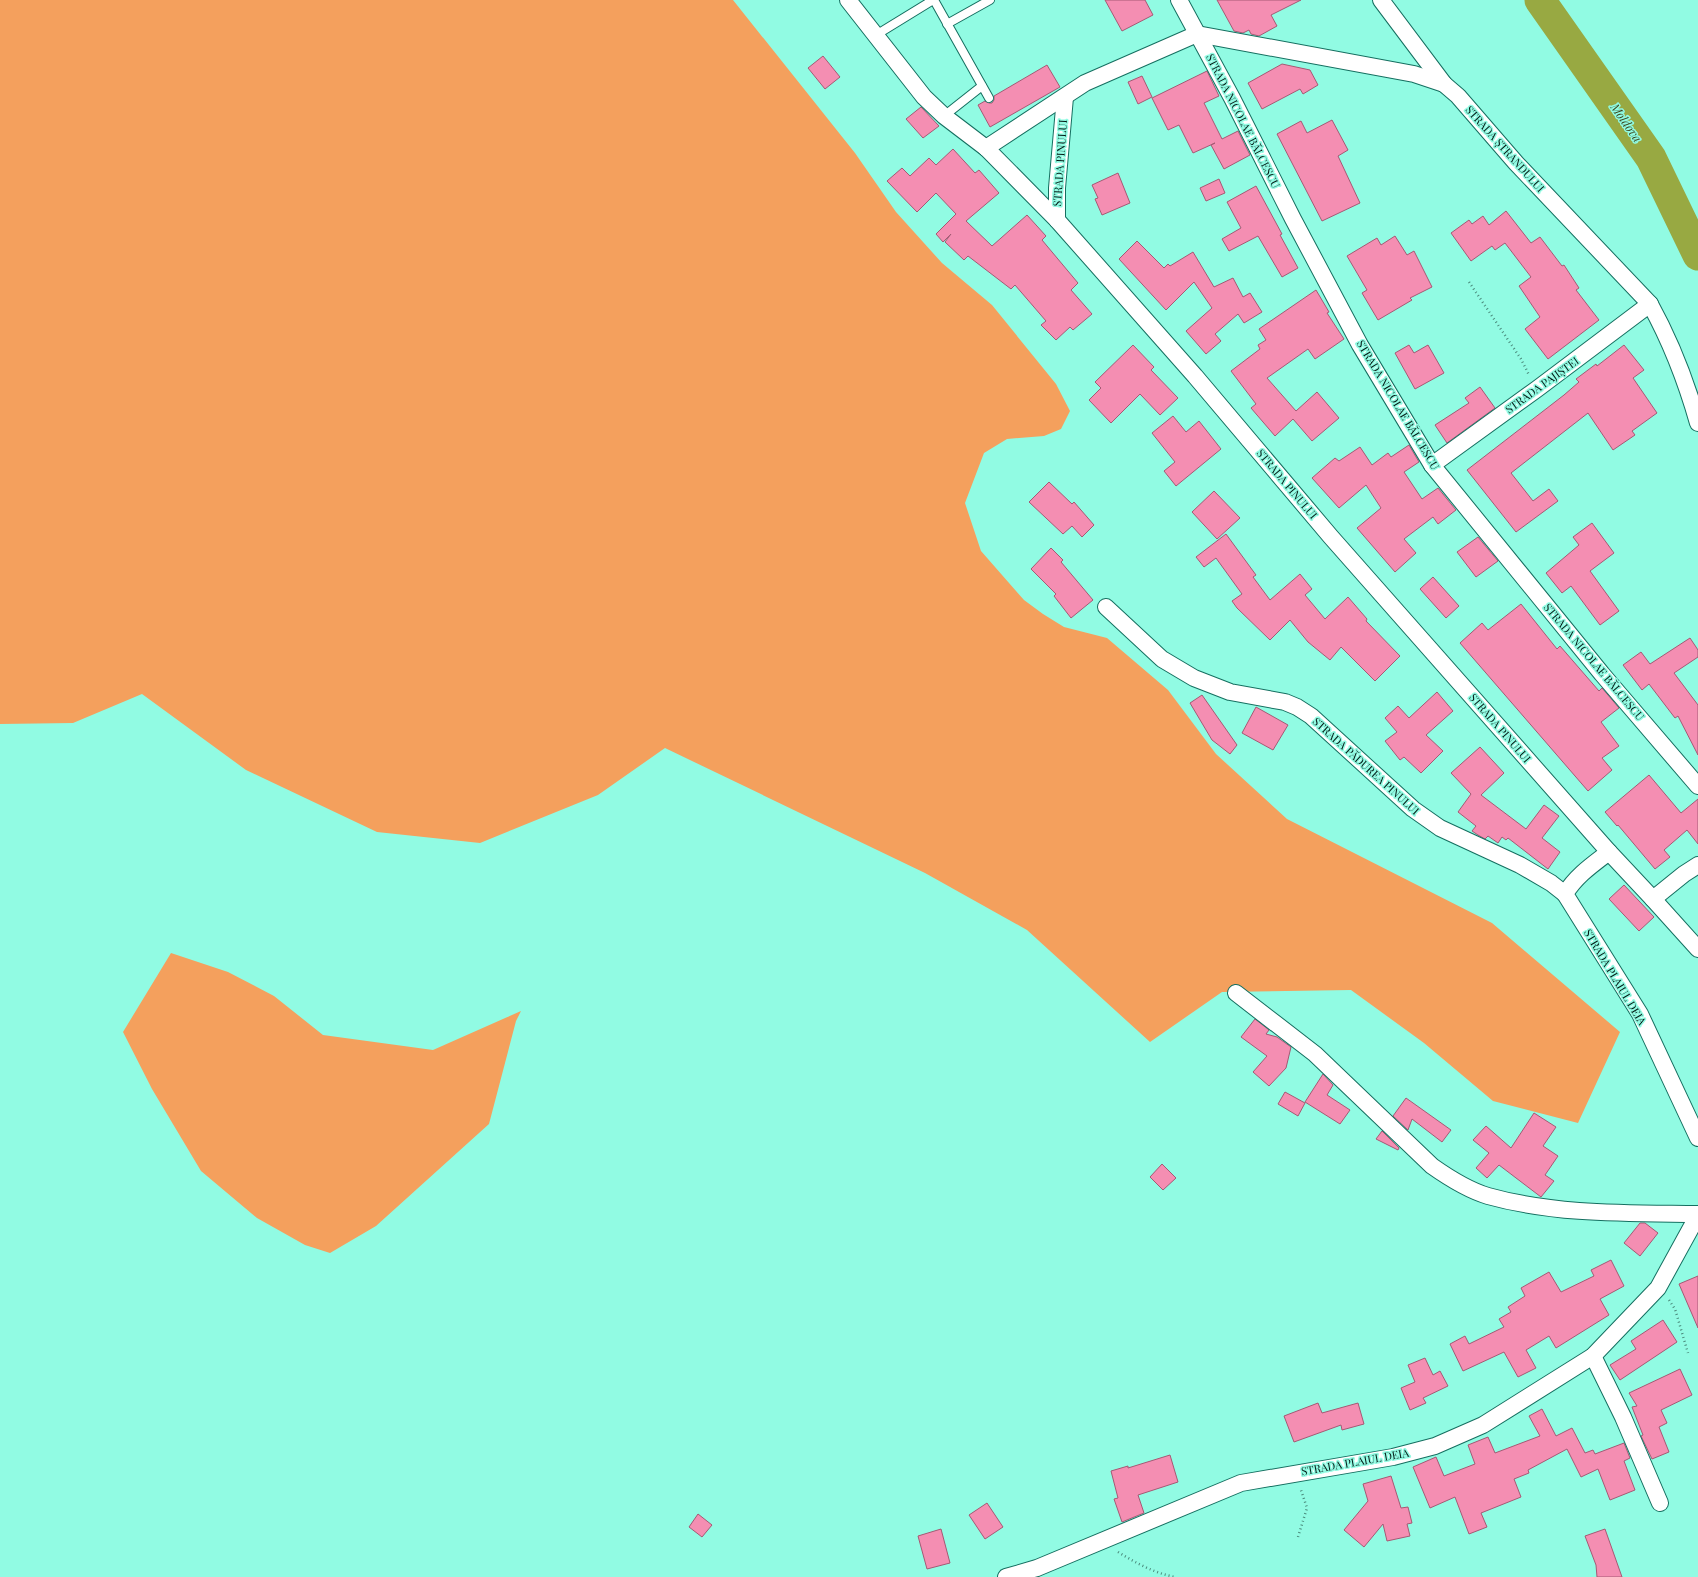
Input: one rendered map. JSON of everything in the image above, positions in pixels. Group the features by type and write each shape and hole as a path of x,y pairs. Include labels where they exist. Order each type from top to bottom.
{"street":[{"path":"848,0 924,97 944,116 986,148 1057,220"},
{"name":"STRADA NICOLAE BĂLCESCU","path":"1178,0 1232,98 1360,345 1432,465 1602,674 1698,786"},
{"path":"1381,0 1444,84"},
{"path":"986,148 1085,83 1197,34"},
{"name":"STRADA ȘTRANDULUI","path":"1197,34 1414,74 1444,84 1458,96 1516,163 1650,304 1663,327 1685,378 1698,423"},
{"name":"STRADA PINULUI","path":"1065,97 1057,188 1057,220 1195,376 1331,537 1609,852 1653,898 1698,949"},
{"name":"STRADA PAJIȘTEI","path":"1432,465 1537,390 1650,304"},
{"name":"STRADA PĂDUREA PINULUI","path":"1106,607 1162,659 1194,678 1230,692 1285,702 1297,707 1311,716 1413,809 1424,817 1440,828 1520,865 1551,883 1565,894"},
{"path":"1565,894 1583,872 1609,852"},
{"path":"1653,898 1698,865"},
{"name":"STRADA PLAIUL DEIA","path":"1565,894 1640,1014 1698,1138"},
{"path":"1236,993 1315,1054 1432,1166 1446,1176 1465,1186 1487,1195 1544,1208 1628,1213 1698,1214"},
{"name":"STRADA PLAIUL DEIA","path":"1006,1577 1037,1568 1241,1483 1393,1457 1435,1446 1483,1425 1593,1356 1658,1288 1698,1214"},
{"path":"1593,1356 1623,1417 1660,1503"}],"lane":[{"path":"876,35 933,0 989,98"},
{"path":"947,24 990,0"},
{"path":"944,116 982,86"}],"path":[{"path":"1469,282 1521,359 1537,390"},
{"path":"1658,1288 1667,1297 1675,1310 1688,1353"},
{"path":"1298,1537 1307,1508 1301,1489 1305,1472"},
{"path":"1109,1538 1115,1550 1136,1564 1160,1574 1175,1577"}],"shaded area":[{"path":"0,0 733,0 855,153 896,212 942,263 992,305 1056,384 1070,411 1061,429 1044,436 1007,439 984,453 965,503 981,551 1024,600 1064,627 1107,638 1168,690 1216,754 1287,819 1492,923 1620,1032 1578,1123 1493,1101 1424,1043 1351,990 1222,992 1150,1042 1027,930 925,873 665,748 598,795 480,843 377,832 246,770 142,694 73,723 0,724"},
{"path":"171,953 228,972 274,996 323,1035 433,1050 521,1011 516,1021 489,1124 376,1226 330,1253 305,1245 257,1218 201,1171 152,1089 123,1032"}],"building":[{"path":"1105,0 1145,0 1153,15 1122,31"},
{"path":"1217,0 1301,0 1271,15 1277,26 1259,36 1251,34 1249,30 1243,33 1234,31"},
{"path":"823,56 840,77 825,89 808,68"},
{"path":"1282,64 1310,70 1318,85 1303,94 1300,89 1262,109 1248,83"},
{"path":"1047,65 1060,87 990,127 978,105 985,101 992,103 994,96"},
{"path":"1207,71 1219,96 1204,103 1222,139 1238,131 1250,155 1224,169 1211,145 1215,143 1193,153 1179,125 1168,130 1152,98"},
{"path":"1142,76 1152,97 1138,104 1128,82"},
{"path":"921,107 939,126 923,138 906,119"},
{"path":"1332,120 1348,150 1338,156 1360,203 1322,221 1277,134 1301,121 1307,133"},
{"path":"953,149 975,173 979,170 999,193 966,221 992,246 1027,215 1046,236 1042,240 1078,283 1071,290 1092,314 1073,330 1070,327 1056,340 1041,325 1046,321 1015,285 1011,289 968,256 964,260 945,242 951,234 943,242 936,234 956,214 936,193 917,212 887,181 902,168 910,176 929,158 936,165"},
{"path":"1118,173 1130,203 1102,215 1095,199 1098,198 1092,185"},
{"path":"1219,179 1225,193 1206,201 1200,188"},
{"path":"1256,186 1282,234 1280,235 1298,268 1282,277 1258,236 1229,251 1222,239 1241,228 1227,202"},
{"path":"1506,211 1531,243 1540,237 1562,266 1564,265 1579,288 1576,290 1599,320 1548,359 1525,329 1540,317 1519,286 1531,277 1505,243 1495,250 1492,246 1471,261 1451,233 1469,220 1472,224 1483,216 1489,225"},
{"path":"1395,236 1407,255 1414,251 1432,287 1410,298 1412,300 1378,320 1362,293 1367,290 1347,256 1377,238 1381,245"},
{"path":"1137,241 1164,268 1168,264 1170,266 1193,252 1214,287 1233,278 1243,297 1250,293 1262,312 1244,323 1238,314 1215,334 1221,341 1206,354 1186,331 1212,308 1194,282 1166,310 1119,259"},
{"path":"1316,290 1329,312 1327,313 1344,339 1315,359 1308,349 1267,378 1296,411 1317,392 1339,418 1312,441 1293,419 1275,436 1251,408 1256,404 1231,371 1260,349 1258,345 1266,340 1259,329"},
{"path":"1133,345 1154,367 1151,370 1178,398 1160,415 1140,394 1111,423 1089,400 1101,388 1095,382"},
{"path":"1409,345 1414,353 1428,345 1444,373 1415,389 1395,353"},
{"path":"1624,345 1644,370 1633,378 1657,413 1632,431 1635,435 1613,450 1588,413 1511,473 1533,501 1549,489 1558,501 1516,532 1467,470 1564,395 1579,382 1576,379 1596,364 1597,366"},
{"path":"1480,387 1495,408 1447,443 1435,425 1469,403 1465,398"},
{"path":"1173,416 1186,432 1199,421 1221,449 1176,486 1164,471 1175,462 1152,433"},
{"path":"1409,445 1419,462 1404,472 1422,499 1438,488 1456,510 1438,524 1433,517 1404,539 1416,553 1395,572 1357,528 1381,508 1366,485 1339,508 1312,478 1335,458 1339,461 1360,447 1372,465 1388,453 1391,457"},
{"path":"1049,482 1072,504 1074,502 1094,525 1082,537 1072,526 1063,534 1029,502"},
{"path":"1214,491 1240,518 1217,539 1192,512"},
{"path":"1592,523 1614,553 1590,571 1619,611 1600,625 1571,586 1562,593 1546,573 1579,545 1573,537"},
{"path":"1226,534 1256,575 1253,577 1270,600 1300,574 1312,589 1305,595 1325,619 1348,597 1367,619 1366,621 1400,656 1375,681 1341,647 1330,660 1308,642 1290,620 1270,640 1237,608 1232,601 1242,594 1216,558 1204,567 1196,557"},
{"path":"1478,537 1498,561 1476,577 1457,552"},
{"path":"1051,548 1063,560 1061,562 1093,600 1071,618 1054,596 1056,594 1031,569"},
{"path":"1433,577 1459,606 1446,618 1420,589"},
{"path":"1521,604 1557,649 1560,646 1599,691 1602,688 1619,708 1601,722 1619,746 1602,758 1612,770 1588,791 1460,643 1482,623 1488,630"},
{"path":"1690,638 1698,650 1698,657 1674,673 1698,705 1698,755 1678,716 1675,718 1649,684 1642,690 1623,665 1641,652 1650,664"},
{"path":"1437,692 1453,711 1426,735 1443,751 1421,773 1404,757 1400,760 1385,741 1397,732 1385,718 1398,706 1409,718"},
{"path":"1202,695 1237,745 1230,754 1212,740 1190,703"},
{"path":"1256,707 1288,725 1273,750 1242,733"},
{"path":"1480,747 1504,773 1481,795 1526,829 1544,805 1559,816 1542,838 1560,852 1548,869 1508,838 1506,840 1502,837 1498,843 1488,836 1485,839 1478,835 1472,831 1476,826 1458,812 1471,794 1451,773"},
{"path":"1649,775 1681,813 1698,799 1698,844 1687,830 1664,850 1670,857 1655,869 1618,825 1617,826 1605,812"},
{"path":"1624,885 1654,917 1639,931 1609,899"},
{"path":"1255,1019 1269,1030 1266,1034 1277,1037 1291,1047 1286,1068 1269,1086 1253,1072 1267,1056 1241,1037"},
{"path":"1323,1074 1333,1085 1327,1095 1350,1110 1340,1124 1305,1102"},
{"path":"1285,1092 1305,1103 1298,1116 1278,1104"},
{"path":"1406,1098 1451,1130 1442,1142 1412,1119 1408,1130 1393,1116"},
{"path":"1534,1113 1556,1127 1543,1146 1558,1156 1545,1175 1554,1181 1541,1197 1499,1165 1487,1178 1476,1168 1489,1153 1473,1140 1486,1126 1511,1148"},
{"path":"1382,1131 1399,1148 1398,1150 1376,1139"},
{"path":"1162,1164 1176,1178 1163,1190 1150,1177"},
{"path":"1640,1223 1645,1223 1658,1233 1640,1256 1624,1243"},
{"path":"1611,1260 1624,1286 1600,1299 1609,1315 1556,1348 1549,1336 1526,1350 1536,1368 1518,1377 1504,1352 1463,1371 1450,1344 1465,1336 1469,1344 1504,1327 1499,1319 1511,1312 1508,1307 1525,1296 1521,1288 1549,1272 1561,1292 1594,1276 1591,1270"},
{"path":"1698,1276 1698,1328 1679,1284"},
{"path":"1663,1320 1677,1342 1620,1380 1610,1365 1636,1349 1631,1341"},
{"path":"1425,1358 1433,1375 1440,1371 1448,1386 1423,1398 1426,1403 1410,1410 1401,1388 1415,1382 1408,1365"},
{"path":"1680,1369 1692,1395 1661,1410 1667,1423 1659,1427 1669,1452 1652,1459 1641,1436 1643,1435 1632,1407 1637,1406 1629,1393"},
{"path":"1318,1403 1322,1413 1358,1403 1364,1424 1342,1430 1341,1425 1294,1442 1284,1416"},
{"path":"1542,1409 1556,1436 1572,1428 1585,1453 1593,1450 1595,1454 1624,1443 1630,1458 1624,1461 1635,1490 1610,1500 1598,1469 1581,1477 1567,1449 1528,1470 1529,1473 1514,1479 1521,1497 1481,1513 1487,1527 1469,1534 1455,1497 1430,1508 1413,1467 1436,1457 1444,1476 1475,1464 1468,1445 1488,1437 1495,1453 1540,1436 1529,1416"},
{"path":"1170,1455 1178,1482 1138,1495 1144,1513 1122,1522 1114,1499 1118,1498 1111,1471 1128,1466 1128,1468"},
{"path":"1391,1476 1401,1508 1408,1507 1412,1523 1407,1524 1410,1536 1387,1541 1383,1524 1364,1547 1344,1530 1368,1501 1363,1484"},
{"path":"987,1503 1003,1527 985,1539 969,1515"},
{"path":"698,1514 712,1525 702,1537 689,1527"},
{"path":"941,1529 950,1563 927,1569 918,1536"},
{"path":"1605,1529 1622,1577 1597,1577 1596,1565 1585,1536"}],"waterway":[{"name":"Moldova","path":"1540,0 1651,158 1698,255"}]}
